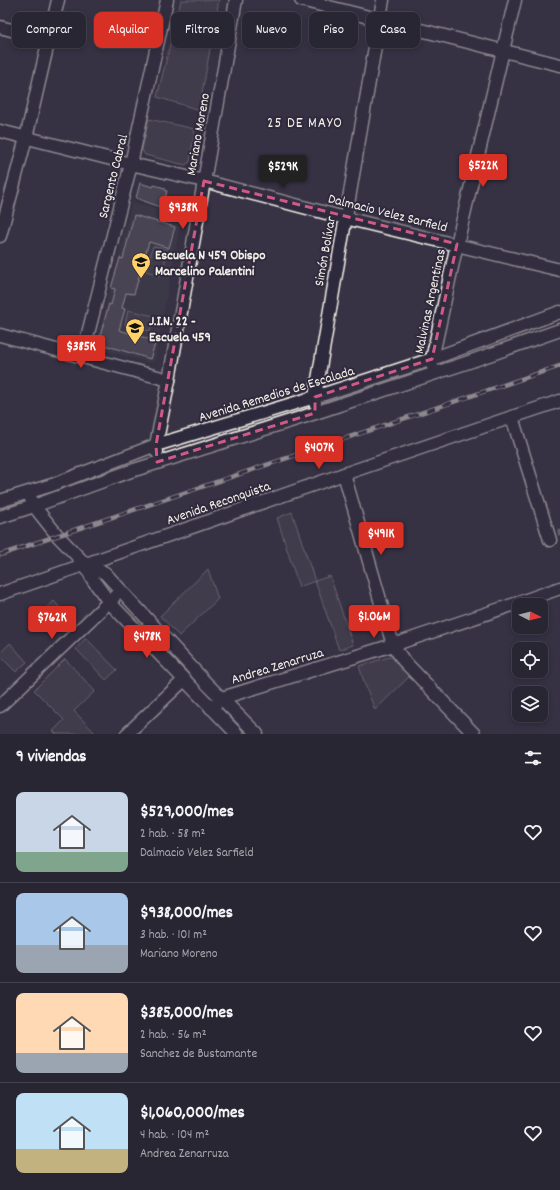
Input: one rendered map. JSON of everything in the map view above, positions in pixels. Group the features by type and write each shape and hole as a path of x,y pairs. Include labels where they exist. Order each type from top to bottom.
{"street":[{"path":"55,12 58,0"},
{"name":"Sargento Cabral","path":"82,357 132,164 167,0"},
{"name":"Mariano Moreno","path":"157,462 156,445 169,380 236,0"},
{"path":"301,0 366,16"},
{"name":"Simón Bolívar","path":"381,12 383,0"},
{"name":"Malvinas Argentinas","path":"432,374 432,359 457,244 515,0"},
{"path":"0,27 12,30"},
{"path":"420,29 560,64"},
{"path":"0,234 26,138 47,48"},
{"name":"Simón Bolívar","path":"315,412 315,397 375,48"},
{"name":"Dalmacio Velez Sarfield","path":"0,131 204,181 345,218 560,270"},
{"name":"Avenida Remedios de Escalada","path":"0,502 52,485 156,445 315,397 432,359 560,312"},
{"name":"Avenida Remedios de Escalada","path":"0,517 157,462 432,374 560,330"},
{"path":"0,335 169,380"},
{"name":"Avenida Reconquista","path":"0,594 344,474 560,402"},
{"path":"512,417 550,540"},
{"path":"344,474 393,645 403,660 474,734"},
{"path":"28,492 34,506 57,535 85,564 93,580 109,602 236,734"},
{"path":"85,564 105,573 206,683 257,734"},
{"name":"Andrea Zenarruza","path":"211,708 222,698 393,645 560,588"},
{"path":"0,706 121,590"},
{"path":"127,734 184,680"}],"highlighted area":[{"path":"204,181 457,244 432,359 315,397 315,413 157,462 156,445"}],"shaded area":[{"path":"181,0 219,0 217,12 178,12"},
{"path":"171,40 171,48 210,48 199,110 157,97"},
{"path":"149,119 195,129 190,162 185,165 145,155 142,150"},
{"name":"Escuela N 459 Obispo Marcelino Palentini","path":"132,202 182,215 155,360 150,363 99,349 96,344"},
{"path":"153,246 168,250 161,276 146,271"},
{"path":"128,310 154,316 150,331 125,325"},
{"path":"292,512 315,581 299,587 277,518"},
{"path":"208,569 218,599 179,636 160,616"},
{"path":"330,576 353,645 339,650 315,581"},
{"path":"54,601 70,619 60,630 42,612"},
{"path":"86,638 117,670 106,680 76,649"},
{"path":"10,643 27,662 16,672 0,656 0,653"},
{"path":"389,657 395,658 411,675 375,710 359,666"},
{"path":"65,659 95,691 74,711 96,734 56,734 53,731 64,720 34,690"}],"building":[{"path":"140,183 153,187 154,185 165,188 167,191 163,206 160,205 160,207 136,198"},
{"path":"134,215 175,227 169,248 149,242 134,294 126,293 122,308 125,309 119,330 156,341 150,359 98,343 109,304 111,305 115,289 111,288 120,258 123,259"}],"railway":[{"path":"0,555 560,366"}],"place":[{"name":"Escuela N 459 Obispo Marcelino Palentini","path":"141,279"},
{"name":"J.I.N. 22 - Escuela 459","path":"135,345"}],"district":[{"name":"25 DE MAYO","path":"305,122"}]}
